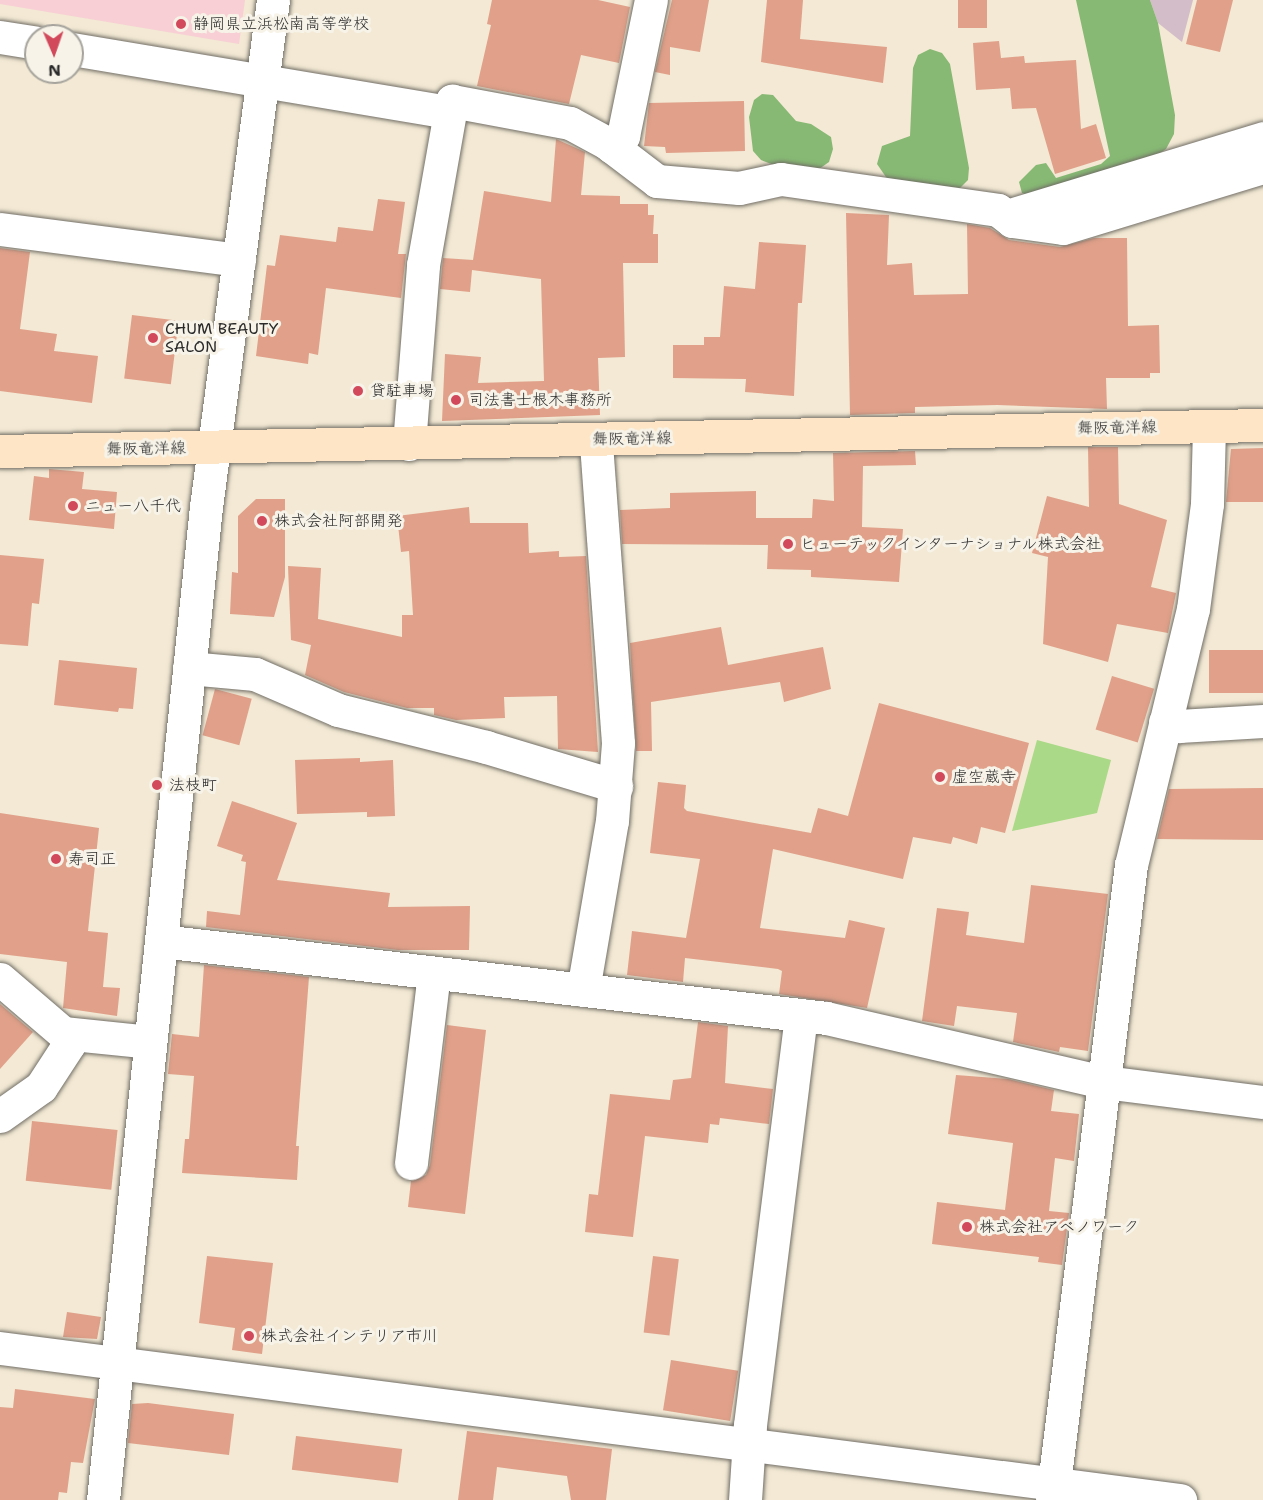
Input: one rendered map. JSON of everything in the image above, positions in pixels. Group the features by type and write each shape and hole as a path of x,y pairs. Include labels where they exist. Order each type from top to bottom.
{"main road":[{"name":"舞阪竜洋線","path":"0,451 215,449 1263,425"}],"street":[{"path":"103,1500 189,668 273,0"},
{"path":"612,147 623,136 651,0"},
{"path":"0,37 24,41"},
{"path":"84,51 450,112"},
{"path":"409,444 423,265 452,101 549,118 589,132 657,181 739,188 782,179 998,210 1012,220 1063,228 1263,167"},
{"path":"1007,216 1263,138"},
{"path":"0,229 239,260"},
{"path":"1053,1492 1134,847 1193,609 1201,557 1209,426"},
{"path":"583,990 616,786 617,704 596,440"},
{"path":"189,668 255,674 338,710 495,750 616,786"},
{"path":"1165,722 1179,726 1263,721"},
{"path":"161,941 801,1015 1104,1082 1263,1102"},
{"path":"411,1163 434,973"},
{"path":"0,979 63,1033 150,1042"},
{"path":"745,1500 801,1015"},
{"path":"0,1116 41,1087 69,1044 70,1034"},
{"path":"0,1348 117,1366 750,1446 1053,1492 1180,1500"}],"shaded area":[{"name":"静岡県立浜松南高等学校","path":"0,0 245,0 239,44 0,4"},
{"path":"1150,0 1193,0 1182,42 1158,23"}],"green space":[{"path":"1076,0 1150,0 1158,23 1175,115 1174,134 1166,149 1151,159 1028,195 1022,193 1019,182 1036,165 1046,163 1056,178 1101,164 1110,156"},
{"path":"930,49 942,53 950,64 969,168 968,180 960,188 888,180 877,164 882,146 910,136 913,68 918,55"},
{"path":"762,94 773,95 796,121 811,124 831,137 833,149 829,162 819,169 774,165 761,160 753,151 749,117 754,100"},
{"path":"1037,740 1111,760 1097,813 1012,831"}],"building":[{"path":"492,0 598,0 630,7 619,63 581,55 569,104 477,86 491,25 487,24"},
{"path":"672,0 709,0 700,52 670,47 670,75 655,72"},
{"path":"767,0 803,0 800,39 887,47 883,83 761,62"},
{"path":"958,0 987,0 987,28 958,28"},
{"path":"1197,0 1233,0 1220,52 1186,44"},
{"path":"999,41 1001,58 1024,56 1025,63 1076,60 1081,129 1096,124 1106,158 1055,174 1036,108 1012,109 1010,88 976,90 973,43"},
{"path":"744,101 745,151 666,153 665,147 644,146 649,103"},
{"path":"556,139 585,152 581,195 620,196 620,204 648,204 648,215 654,215 653,234 658,234 658,263 623,263 625,357 598,358 600,415 442,421 445,354 481,357 478,383 544,381 541,279 472,270 470,292 440,289 443,258 473,260 484,191 551,202"},
{"path":"378,199 405,202 398,254 406,254 401,298 326,288 318,355 309,353 308,364 256,356 267,265 275,266 280,235 336,242 338,227 373,231"},
{"path":"846,213 889,215 887,265 912,263 914,295 968,294 967,224 990,228 1009,240 1060,247 1094,238 1127,238 1128,326 1159,325 1160,373 1150,373 1150,378 1106,378 1107,409 997,405 915,407 915,413 850,415"},
{"path":"759,242 806,245 802,303 798,303 794,396 745,392 746,379 673,378 673,345 704,345 704,337 720,337 724,286 755,289"},
{"path":"0,248 30,252 20,329 57,334 54,351 98,356 92,403 0,391"},
{"name":"CHUM BEAUTY SALON","path":"132,315 179,321 171,384 124,379"},
{"path":"1088,447 1118,447 1119,504 1167,520 1151,587 1176,593 1168,633 1117,624 1108,662 1043,644 1048,557 1032,553 1047,496 1089,507"},
{"path":"1263,448 1263,502 1226,502 1231,449"},
{"path":"915,451 916,465 863,466 862,527 903,529 899,582 811,577 811,570 767,569 768,545 622,544 620,510 670,508 670,493 756,491 756,518 812,518 813,499 834,501 833,453"},
{"name":"ニュー八千代","path":"49,469 84,472 82,489 117,492 114,529 29,520 34,476 49,478"},
{"path":"256,499 285,499 285,577 274,617 230,614 232,572 238,573 238,516"},
{"path":"469,507 470,523 528,523 529,553 559,551 559,557 586,556 598,752 558,749 557,696 504,697 505,718 456,720 434,715 434,708 407,708 344,692 305,675 311,645 291,640 288,566 321,568 318,619 402,637 402,615 413,615 409,551 401,552 397,516"},
{"path":"0,555 44,559 39,604 32,603 28,646 0,644"},
{"path":"721,627 728,665 823,647 831,689 784,702 780,682 651,702 652,751 636,751 630,643"},
{"path":"1209,650 1263,650 1263,693 1209,693"},
{"path":"59,660 137,668 133,709 119,708 118,712 54,705"},
{"path":"1112,676 1154,689 1138,742 1096,730"},
{"path":"215,689 252,699 239,745 203,735"},
{"path":"879,703 1029,743 1005,833 981,827 977,844 953,837 951,844 913,837 903,879 773,849 760,928 845,938 849,920 885,928 867,1008 779,994 782,971 778,969 685,958 683,982 627,975 632,931 686,938 700,859 650,853 658,782 686,785 684,808 687,811 811,833 818,808 848,816"},
{"path":"360,758 360,762 393,760 395,816 367,817 367,812 297,814 295,760"},
{"path":"1263,788 1263,840 1157,839 1169,789"},
{"path":"232,801 297,823 277,880 390,893 388,907 470,906 469,950 398,950 206,927 207,911 240,915 246,862 241,861 243,855 217,846"},
{"path":"0,813 99,828 88,931 108,933 103,987 120,988 117,1016 63,1008 67,962 0,954"},
{"path":"1031,885 1108,894 1088,1051 1060,1047 1059,1052 1013,1042 1017,1013 957,1006 954,1026 922,1021 937,908 969,912 966,935 1024,943"},
{"path":"204,965 309,977 296,1146 299,1146 297,1180 182,1173 185,1139 189,1139 194,1076 168,1074 172,1034 199,1037"},
{"path":"0,1004 33,1032 0,1069"},
{"path":"698,1022 728,1026 725,1083 773,1089 769,1124 720,1118 719,1125 710,1124 708,1143 645,1136 633,1237 585,1232 589,1194 598,1195 610,1094 670,1100 673,1080 691,1078"},
{"path":"447,1025 486,1030 465,1214 408,1207 411,1181 426,1175 430,1165"},
{"path":"956,1075 1008,1079 1054,1090 1051,1111 1079,1114 1074,1161 1055,1158 1049,1211 1069,1213 1062,1265 1038,1262 1039,1257 932,1244 937,1202 1005,1210 1013,1143 948,1134"},
{"path":"32,1121 118,1130 111,1190 26,1181"},
{"path":"207,1256 273,1263 262,1354 232,1350 235,1328 199,1323"},
{"path":"653,1256 679,1259 669,1336 644,1332"},
{"path":"67,1312 101,1317 97,1339 63,1337"},
{"path":"671,1360 738,1371 730,1421 663,1410"},
{"path":"15,1389 95,1399 83,1463 71,1462 67,1493 59,1492 58,1500 0,1500 0,1407 13,1408"},
{"path":"148,1403 234,1414 229,1455 128,1443 132,1404"},
{"path":"467,1431 612,1449 606,1500 571,1500 567,1476 497,1467 493,1500 458,1500"},
{"path":"296,1436 402,1449 398,1483 292,1470"}],"place":[{"name":"静岡県立浜松南高等学校","path":"181,24"},
{"name":"CHUM BEAUTY SALON","path":"153,338"},
{"name":"貸駐車場","path":"358,391"},
{"name":"司法書士根木事務所","path":"456,400"},
{"name":"ニュー八千代","path":"73,506"},
{"name":"株式会社阿部開発","path":"262,521"},
{"name":"ヒューテックインターナショナル株式会社","path":"788,544"},
{"name":"虚空蔵寺","path":"940,777"},
{"name":"法枝町","path":"157,785"},
{"name":"寿司正","path":"56,859"},
{"name":"株式会社アベノワーク","path":"967,1227"},
{"name":"株式会社インテリア市川","path":"249,1336"}]}
